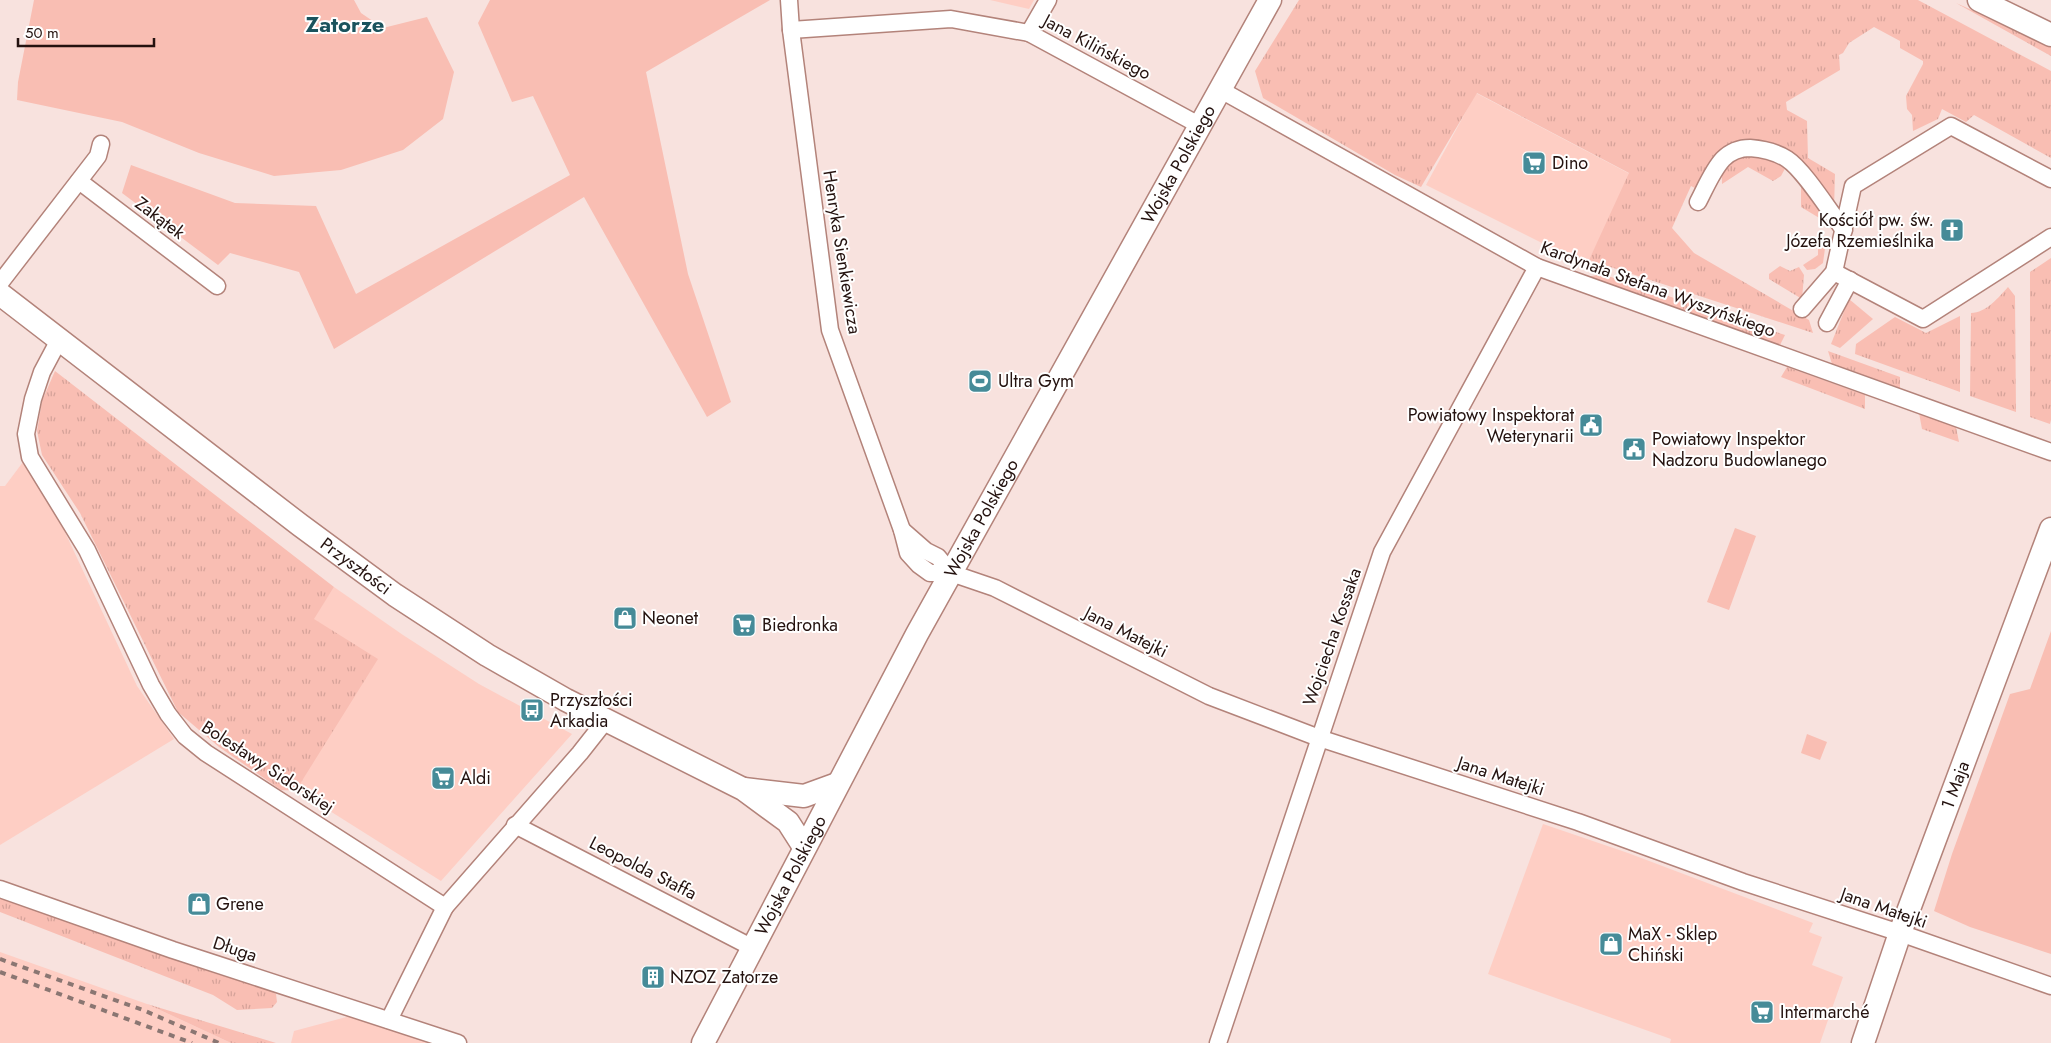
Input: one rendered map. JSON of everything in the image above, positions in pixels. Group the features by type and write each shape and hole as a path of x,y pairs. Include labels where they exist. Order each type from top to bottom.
{"street":[{"name":"Henryka Sienkiewicza","path":"789,0 791,30 830,330 902,530 926,550 938,557 951,573"},
{"path":"1029,33 1048,0"},
{"name":"Wojska Polskiego","path":"703,1043 837,784 951,573 1270,0"},
{"path":"1979,0 2051,35"},
{"name":"Jana Kilińskiego","path":"791,30 951,19 1029,33 1199,125"},
{"name":"Kardynała Stefana Wyszyńskiego","path":"1219,89 1537,268 2051,452"},
{"path":"1802,309 1834,272 1854,186 1951,126 2051,179"},
{"path":"0,283 98,156 101,144"},
{"path":"1698,202 1723,159 1743,148 1759,149 1788,159 1844,230"},
{"name":"Zakątek","path":"79,181 217,286"},
{"path":"1834,272 1923,319 2051,237"},
{"name":"Wojciecha Kossaka","path":"1218,1043 1382,552 1537,268"},
{"path":"1827,323 1850,280"},
{"name":"Przyszłości","path":"0,294 314,536 395,595 487,655 566,700 744,789 788,822 804,848"},
{"name":"Bolesławy Sidorskiej","path":"59,340 42,372 32,399 26,434 30,457 87,550 151,685 168,714 185,736 206,753 445,907"},
{"name":"1 Maja","path":"1863,1043 1900,933 2051,529"},
{"name":"Jana Matejki","path":"951,573 995,588 1209,696 1319,738 1578,822 1742,882 1900,933 2051,986"},
{"path":"389,1020 445,907 580,753 606,720"},
{"name":"Przyszłości","path":"744,789 804,796 837,784"},
{"name":"Leopolda Staffa","path":"515,825 753,948"},
{"name":"Długa","path":"0,889 173,950 458,1043"}],"shaded area":[{"path":"990,0 1034,0 1029,9"},
{"path":"1476,93 1632,175 1589,260 1568,256 1426,185"},
{"path":"23,462 63,528 137,686 174,739 0,845 0,486 5,486"},
{"path":"334,587 403,635 479,684 572,734 441,881 295,789 300,784 313,619"},
{"path":"1543,824 1628,853 1813,923 1809,932 1822,937 1812,965 1843,977 1820,1043 1670,1043 1671,1039 1488,974"},
{"path":"0,952 147,1004 231,1043 0,1043"},
{"path":"354,1015 437,1043 291,1043 294,1031"}],"green space":[{"path":"34,0 354,0 361,13 383,28 427,17 454,72 443,119 403,150 341,170 274,176 199,153 122,122 17,100 18,82"},
{"path":"490,0 770,0 646,72 688,274 731,402 707,417 584,197 334,349 299,272 230,253 218,265 122,193 131,165 235,203 316,206 356,294 570,175 533,96 512,102 478,23"},
{"path":"1299,0 1918,0 2051,71 2051,158 1974,115 1966,122 1942,109 1938,119 1913,131 1912,115 1907,109 1906,96 1923,61 1900,48 1900,41 1874,27 1849,43 1843,53 1839,55 1840,70 1786,102 1787,110 1807,121 1808,158 1835,174 1834,209 1812,178 1734,143 1697,189 1691,186 1672,228 1694,253 1809,320 1813,333 1589,260 1629,173 1477,93 1421,187 1395,175 1263,98 1255,71"},
{"path":"1956,3 2051,45 2051,56"},
{"path":"1746,154 1788,163 1781,176 1773,181 1748,167 1722,184 1724,167 1730,161"},
{"path":"1804,185 1827,216 1826,222 1801,207 1801,187"},
{"path":"1826,241 1823,263 1815,269 1807,270 1803,265 1818,255 1818,246"},
{"path":"2051,258 2050,424 2030,417 2030,272"},
{"path":"1780,266 1790,271 1799,267 1804,275 1802,299 1769,279 1769,274"},
{"path":"1602,274 1785,335 1780,345 1587,277"},
{"path":"2008,287 2015,296 2016,412 1970,396 1971,313 1987,307"},
{"path":"1849,299 1873,319 1840,348 1831,344"},
{"path":"1960,316 1960,392 1855,354 1856,344 1895,317 1926,333"},
{"path":"1828,351 1900,377 1900,388 1832,364"},
{"path":"1787,367 1865,395 1865,409 1781,377"},
{"path":"55,371 334,587 314,619 378,659 300,784 294,789 281,790 219,747 178,712 80,513 42,455 37,431 42,401"},
{"path":"1919,413 1956,427 1959,442 1922,429"},
{"path":"1735,528 1756,536 1729,610 1707,602"},
{"path":"2051,631 2051,954 1970,927 1934,911 1952,854 2010,694 2030,689"},
{"path":"1807,734 1827,742 1820,760 1801,753"},
{"path":"0,898 217,974 266,988 276,994 277,1002 272,1008 237,1010 213,995 0,912"},
{"path":"147,1004 276,1043 231,1043"}],"railway":[{"path":"0,959 143,1010 219,1043"},
{"path":"0,972 192,1043"}],"place":[{"name":"Dino","path":"1534,163"},
{"name":"Kościół pw. św. Józefa Rzemieślnika","path":"1952,230"},
{"name":"Ultra Gym","path":"980,381"},
{"name":"Powiatowy Inspektorat Weterynarii","path":"1591,425"},
{"name":"Powiatowy Inspektor Nadzoru Budowlanego","path":"1634,449"},
{"name":"Neonet","path":"625,618"},
{"name":"Biedronka","path":"744,625"},
{"name":"Przyszłości Arkadia","path":"532,710"},
{"name":"Aldi","path":"443,778"},
{"name":"Grene","path":"199,904"},
{"name":"MaX - Sklep Chiński","path":"1611,944"},
{"name":"NZOZ Zatorze","path":"653,977"},
{"name":"Intermarché","path":"1762,1012"}],"district":[{"name":"Zatorze","path":"345,24"}]}
